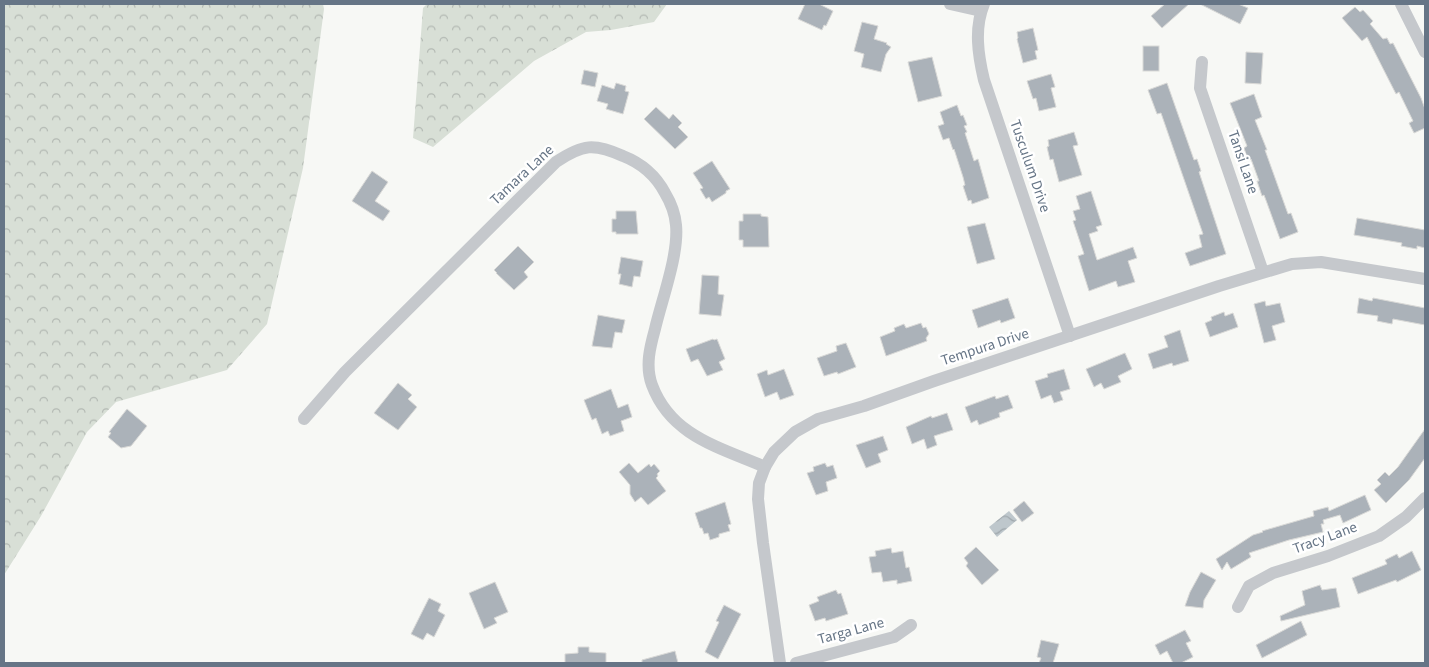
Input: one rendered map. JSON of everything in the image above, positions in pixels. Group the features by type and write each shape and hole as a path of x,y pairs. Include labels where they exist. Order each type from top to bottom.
{"street":[{"path":"950,4 983,7"},
{"path":"1401,4 1425,52"},
{"name":"Tusculum Drive","path":"983,7 978,32 979,54 984,80 1070,336"},
{"name":"Tansi Lane","path":"1202,62 1200,88 1263,272"},
{"name":"Tamara Lane","path":"304,419 345,372 549,168 572,151 591,146 611,151 645,168 660,184 672,205 676,224 676,236 672,263 650,351 648,370 656,395 665,410 683,429 707,442 764,467"},
{"name":"Tempura Drive","path":"780,663 763,543 758,499 759,483 764,467 784,441 795,432 818,420 1292,264 1322,262 1425,279"},
{"name":"Tracy Lane","path":"1238,607 1249,586 1272,573 1328,556 1379,536 1406,517 1425,498"},
{"name":"Targa Lane","path":"796,663 894,636 911,625"}],"green space":[{"path":"4,4 323,4 324,9 303,168 267,324 227,370 116,402 87,432 41,516 4,575"},
{"path":"427,4 667,4 654,22 611,30 586,32 534,61 433,147 413,138 423,8"}],"water":[{"path":"1009,511 1017,520 997,537 989,527"}],"building":[{"path":"805,4 819,4 833,11 822,30 798,19"},
{"path":"1165,4 1189,4 1162,28 1151,16"},
{"path":"1200,4 1238,4 1248,8 1240,24"},
{"path":"1355,7 1360,12 1363,10 1373,21 1370,24 1383,39 1387,38 1390,44 1393,43 1421,98 1425,109 1425,128 1414,133 1409,123 1413,121 1399,92 1396,94 1367,37 1362,41 1342,18"},
{"path":"862,22 878,26 874,39 887,43 891,47 886,54 881,72 861,67 864,54 854,51"},
{"path":"1033,28 1038,50 1035,51 1037,59 1023,63 1017,32"},
{"path":"1143,46 1159,46 1159,71 1143,71"},
{"path":"1246,52 1263,53 1261,84 1245,83"},
{"path":"932,57 942,96 918,102 908,62"},
{"path":"584,70 598,73 595,87 581,84"},
{"path":"1051,74 1055,87 1051,88 1056,107 1039,111 1036,98 1033,99 1027,81"},
{"path":"616,83 626,86 625,91 629,92 623,114 606,109 608,104 597,101 602,85 614,89"},
{"path":"1167,83 1194,160 1197,159 1201,171 1199,172 1226,254 1190,266 1185,253 1202,247 1199,235 1203,234 1161,113 1157,114 1148,90"},
{"path":"1254,94 1262,117 1255,120 1288,214 1291,213 1298,232 1280,239 1264,195 1262,196 1251,159 1248,160 1244,148 1247,146 1230,103"},
{"path":"957,105 967,125 964,126 967,132 965,133 974,161 978,159 989,198 972,204 971,200 968,201 963,186 965,185 954,149 949,138 943,140 938,126 944,124 940,112"},
{"path":"656,107 669,119 673,114 682,123 678,127 688,137 675,149 644,119"},
{"path":"1074,132 1078,145 1073,146 1082,175 1059,182 1053,159 1050,160 1047,147 1049,146 1048,140"},
{"path":"712,161 730,189 712,202 709,197 706,199 700,189 703,188 693,173"},
{"path":"372,171 388,182 375,201 390,211 383,221 352,201"},
{"path":"1091,191 1102,225 1096,227 1098,231 1089,234 1097,260 1133,247 1137,258 1128,261 1135,282 1118,287 1116,281 1089,291 1078,256 1084,254 1073,221 1076,220 1073,211 1080,209 1076,196"},
{"path":"616,211 636,211 638,234 616,234 616,232 612,232 612,219 616,219"},
{"path":"743,214 761,214 761,216 768,217 769,247 743,247 743,240 739,240 739,221 743,221"},
{"path":"1357,218 1425,230 1425,248 1417,246 1417,249 1401,246 1402,243 1354,235"},
{"path":"985,223 995,259 977,264 967,227"},
{"path":"518,246 534,262 524,272 528,277 514,290 494,270"},
{"path":"621,257 643,261 640,277 634,276 632,287 619,284 621,274 618,274"},
{"path":"702,275 719,276 718,294 724,295 721,316 699,314"},
{"path":"1008,298 1015,318 1001,323 1000,320 978,328 972,310"},
{"path":"1359,298 1372,301 1373,298 1425,308 1425,325 1393,319 1392,324 1377,321 1378,316 1357,313"},
{"path":"1265,301 1266,306 1280,303 1285,322 1272,326 1276,340 1264,343 1254,304"},
{"path":"1224,312 1225,316 1233,313 1238,327 1210,337 1205,323 1212,320 1211,317"},
{"path":"598,315 625,320 622,333 615,332 612,348 592,346"},
{"path":"921,323 923,328 926,327 929,334 926,338 927,341 886,356 880,337 895,331 894,328 904,324 906,328"},
{"path":"1180,330 1189,361 1173,366 1172,363 1153,369 1148,354 1168,347 1164,336"},
{"path":"717,339 725,359 719,362 723,370 707,376 698,359 691,362 686,349"},
{"path":"846,343 856,367 838,374 837,372 824,376 817,358 837,351 836,346"},
{"path":"1125,353 1132,369 1118,376 1121,382 1104,389 1101,383 1094,387 1086,369"},
{"path":"784,369 794,395 780,400 777,392 765,397 757,374 767,370 768,375"},
{"path":"1064,369 1070,389 1060,392 1063,400 1054,403 1051,395 1041,399 1035,381 1048,377 1047,374"},
{"path":"398,383 412,395 408,399 417,407 398,430 374,413"},
{"path":"611,389 618,408 628,404 632,417 621,421 624,431 610,436 608,431 602,434 596,418 592,420 584,400"},
{"path":"1008,395 1013,408 999,413 1000,417 979,425 977,420 971,423 965,407 995,396 996,399"},
{"path":"127,409 147,426 131,446 121,448 108,437 111,433 109,432"},
{"path":"947,413 953,430 934,436 937,445 927,449 924,439 912,444 906,427 931,416 932,418"},
{"path":"1425,429 1425,458 1409,480 1386,503 1374,490 1381,484 1377,480 1385,472 1389,476 1398,467"},
{"path":"883,436 888,450 878,454 881,462 866,468 856,445"},
{"path":"629,463 638,473 649,464 651,467 654,464 660,471 656,478 666,491 648,505 641,497 635,502 630,494 630,485 619,472"},
{"path":"825,463 827,467 833,465 837,478 826,482 828,491 816,495 807,473 814,471 813,467"},
{"path":"1365,495 1371,510 1343,523 1340,515 1323,520 1324,524 1321,524 1323,532 1289,540 1249,553 1251,557 1231,569 1227,562 1222,570 1216,559 1262,531 1314,516 1313,511 1328,507 1329,511"},
{"path":"1024,501 1034,513 1022,522 1013,510"},
{"path":"725,502 731,524 728,525 730,531 719,534 719,537 710,540 708,533 704,534 702,528 700,528 695,513"},
{"path":"976,547 999,570 982,585 966,566 968,563 964,558"},
{"path":"891,548 892,553 903,551 906,568 909,567 912,581 897,584 897,580 883,582 881,572 872,573 869,557 876,556 875,551"},
{"path":"1412,551 1421,570 1397,582 1396,580 1358,594 1352,578 1387,564 1385,560 1397,554 1399,558"},
{"path":"1201,572 1216,580 1204,600 1203,608 1185,606 1190,592"},
{"path":"495,582 508,612 494,618 497,623 484,629 469,593"},
{"path":"1320,585 1322,590 1336,588 1340,607 1281,621 1280,616 1305,605 1302,591"},
{"path":"836,590 838,594 841,593 848,614 826,621 825,618 815,621 809,605 819,601 817,597"},
{"path":"429,598 441,604 438,611 445,615 434,637 427,633 423,640 411,634"},
{"path":"724,605 741,614 718,659 705,652 719,622 716,621"},
{"path":"1301,621 1307,635 1262,658 1256,645"},
{"path":"1185,630 1191,641 1186,643 1193,657 1181,663 1173,663 1167,651 1160,655 1155,645"},
{"path":"1041,640 1059,644 1053,663 1039,663 1041,658 1037,657"},
{"path":"578,647 589,647 589,652 606,653 606,663 565,663 565,654 578,653"},
{"path":"675,651 678,663 642,663 642,660"}]}
